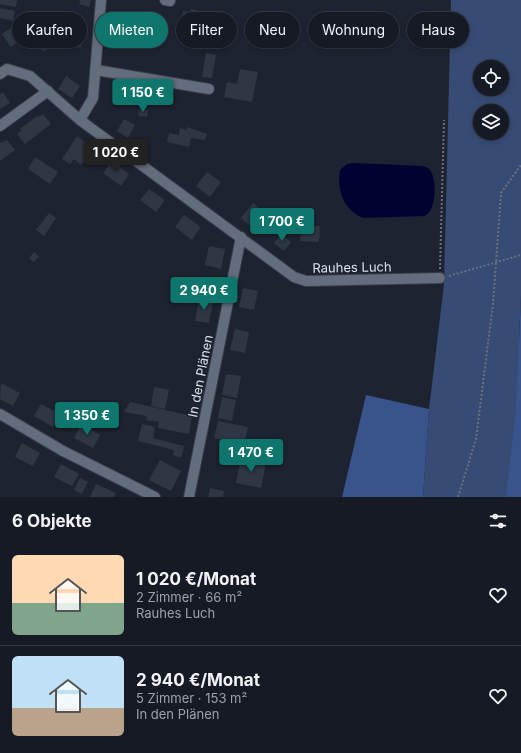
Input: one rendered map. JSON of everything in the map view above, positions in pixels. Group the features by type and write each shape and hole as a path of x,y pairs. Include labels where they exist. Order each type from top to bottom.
{"street":[{"path":"80,120 93,98 101,0"},
{"name":"Rauhes Luch","path":"0,74 7,69 30,76 80,120 242,237 294,277 306,281 440,278"},
{"path":"96,70 209,89"},
{"path":"0,126 48,92"},
{"name":"In den Plänen","path":"189,497 242,237"},
{"path":"0,414 64,451 155,497"}],"path":[{"path":"444,120 440,278 521,255"},
{"path":"458,497 476,439 492,312 501,193 521,165"}],"shaded area":[{"path":"451,0 521,0 521,296 519,339 521,497 423,497 429,409 444,284 450,48 469,48 469,12 451,12"},
{"path":"347,164 422,166 430,170 435,187 433,202 428,213 424,216 363,218 356,214 346,204 343,198 339,178 340,170"},
{"path":"521,296 521,497 506,497 516,409"},
{"path":"366,395 429,409 423,497 342,497"}],"building":[{"path":"0,0 17,0 16,7 0,4"},
{"path":"80,0 91,0 89,7 79,4"},
{"path":"0,8 15,11 12,12 12,21 0,18"},
{"path":"191,9 197,10 196,12 190,12"},
{"path":"12,27 12,46 11,47 2,34"},
{"path":"39,48 47,48 45,52"},
{"path":"206,53 216,55 212,78 202,77"},
{"path":"240,69 258,72 252,102 224,97 227,82 237,84"},
{"path":"66,76 80,86 72,98 58,89"},
{"path":"3,92 10,103 0,109 0,94"},
{"path":"139,109 148,110 147,117 138,116"},
{"path":"43,114 51,124 25,144 17,134 22,130 20,129 37,116 38,117"},
{"path":"124,119 135,125 128,138 117,131"},
{"path":"187,127 207,134 205,140 191,138 189,147 167,142 169,133 179,135 180,128 187,130"},
{"path":"77,136 94,148 81,165 74,159 70,164 62,159"},
{"path":"7,140 15,150 0,161 0,143"},
{"path":"35,157 58,172 50,184 28,169"},
{"path":"112,161 129,174 121,186 103,173"},
{"path":"207,172 221,182 210,197 196,186"},
{"path":"149,189 165,200 156,212 140,200"},
{"path":"253,203 267,215 271,211 276,216 283,218 285,214 292,220 282,232 263,219 255,230 241,218"},
{"path":"49,213 56,218 44,236 36,230"},
{"path":"184,215 201,227 192,240 175,227"},
{"path":"301,226 320,226 319,242 300,241"},
{"path":"281,234 291,242 284,251 274,243"},
{"path":"209,246 225,249 221,269 205,265"},
{"path":"34,252 39,256 34,262 29,258"},
{"path":"341,263 341,270 337,271 337,274 328,274 328,270 320,271 320,265"},
{"path":"243,288 258,291 254,310 239,307"},
{"path":"199,299 213,302 209,323 195,321"},
{"path":"235,329 249,332 245,353 230,350"},
{"path":"226,374 241,376 237,398 222,395"},
{"path":"1,383 20,393 13,406 0,399"},
{"path":"154,387 169,390 165,409 151,406"},
{"path":"222,397 236,400 232,421 218,418"},
{"path":"130,402 192,416 189,434 158,428 159,422 146,420 147,416 124,412"},
{"path":"41,404 60,414 53,427 34,416"},
{"path":"218,421 248,427 244,445 214,438"},
{"path":"142,424 155,427 153,438 184,446 181,458 173,455 174,450 138,441"},
{"path":"81,425 100,435 93,448 74,438"},
{"path":"22,443 40,453 33,466 15,457"},
{"path":"241,458 266,463 261,488 236,483"},
{"path":"160,460 181,471 171,491 149,480"},
{"path":"61,464 79,474 72,486 54,477"},
{"path":"80,478 88,482 82,494 74,490"},
{"path":"96,484 116,493 114,497 90,497"},
{"path":"210,488 224,491 223,497 208,497"}]}
